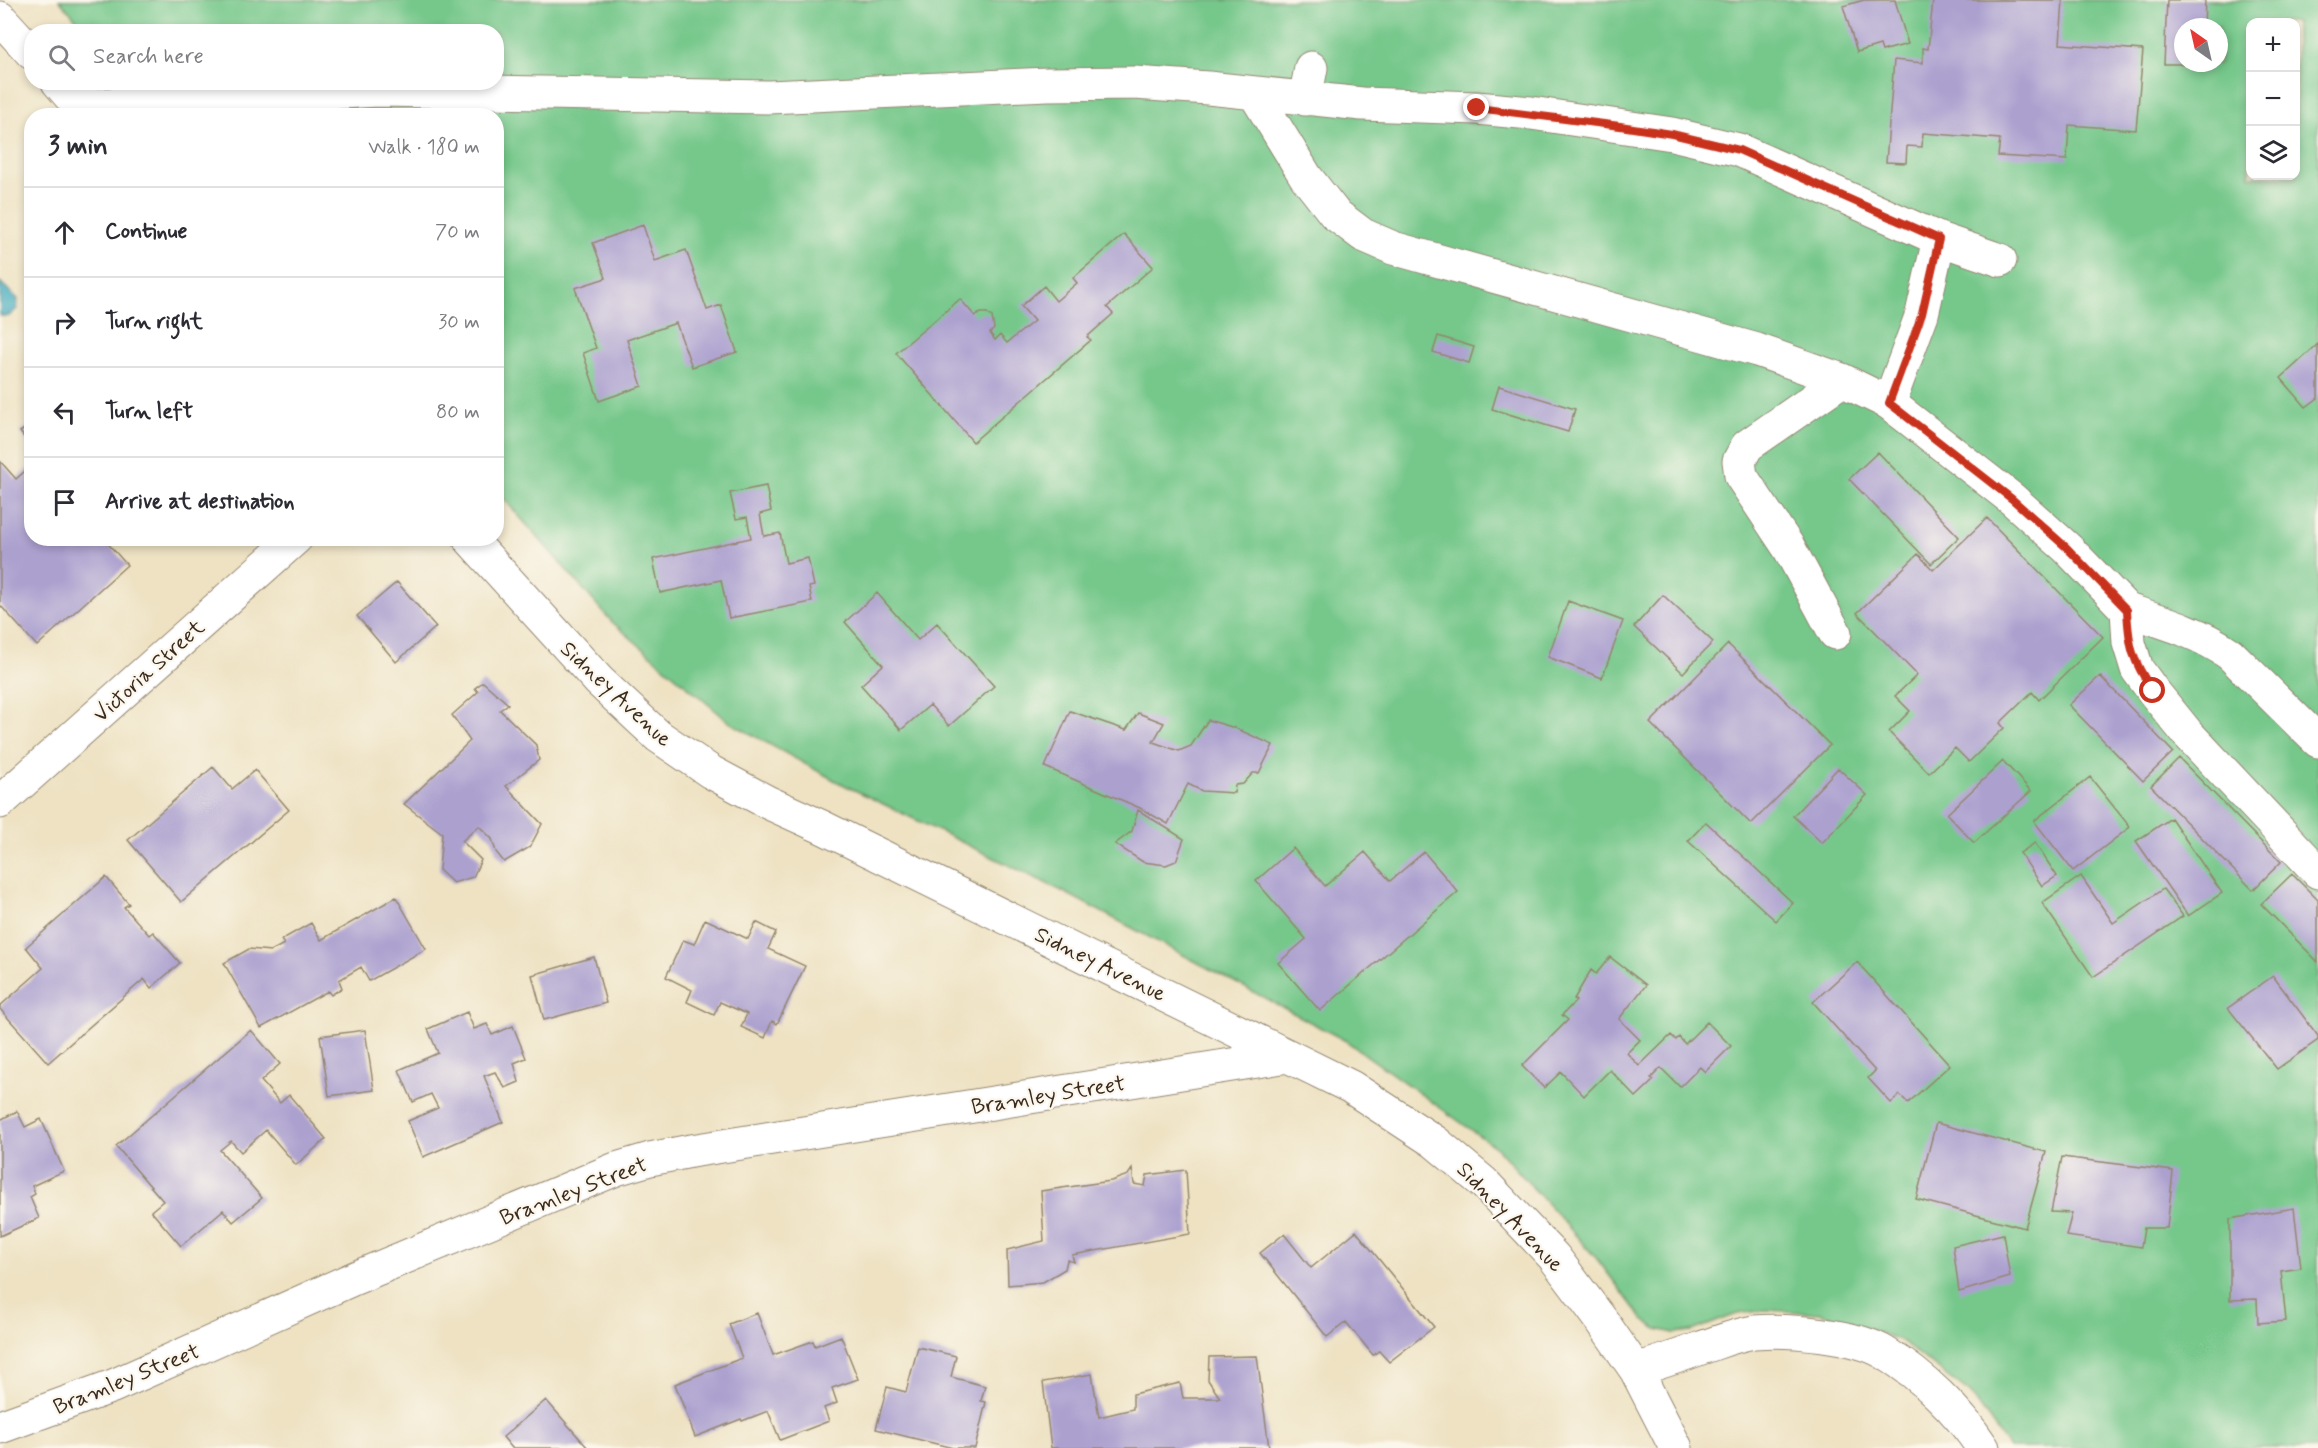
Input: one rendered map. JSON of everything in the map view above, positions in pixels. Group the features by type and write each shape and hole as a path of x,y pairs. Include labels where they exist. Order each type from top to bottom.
{"street":[{"path":"0,18 24,44"},
{"path":"75,101 251,106 379,90 769,97 1048,84 1134,83 1255,94 1308,84 1362,104 1477,108 1531,113 1672,134 1739,150 1939,239 2000,260"},
{"path":"1255,94 1306,177 1335,214 1363,235 1393,248 1757,350 1842,380 1889,403 2012,499 2067,548 2127,610 2179,627 2217,645 2230,654 2318,741"},
{"path":"1889,403 1922,314 1939,239"},
{"path":"1835,633 1789,548 1741,476 1739,461 1747,446 1842,380"},
{"name":"Victoria Street","path":"0,802 287,546"},
{"name":"Sidney Avenue","path":"476,546 599,681 658,736 711,772 767,802 1077,951 1351,1087 1435,1142 1484,1183 1554,1257 1636,1370 1676,1448"},
{"path":"2127,610 2129,643 2138,669 2153,691 2187,733 2318,873"},
{"name":"Bramley Street","path":"0,1427 113,1386 355,1278 633,1163 691,1151 1288,1056"},
{"path":"1636,1370 1720,1340 1755,1332 1819,1334 1851,1340 1884,1352 1941,1396 1969,1426 1983,1448"}],"green space":[{"path":"59,0 2318,0 2318,1448 2009,1448 1971,1394 1900,1340 1820,1313 1766,1310 1737,1314 1692,1331 1674,1333 1657,1329 1643,1320 1597,1259 1498,1149 1346,1041 1062,891 836,781 729,722 612,622 504,499 504,108 156,108 139,90 504,90 504,24 81,24"}],"water":[{"path":"0,282 18,299 17,309 9,316 0,316"}],"building":[{"path":"1864,0 1895,0 1908,44 1882,51 1880,45 1857,52 1843,6"},
{"path":"1933,0 2063,0 2060,44 2143,50 2136,130 2069,125 2067,160 1998,156 2000,139 1923,133 1922,147 1907,146 1906,163 1886,162 1894,60 1923,63 1923,48 1928,49"},
{"path":"2167,0 2205,0 2204,18 2174,18 2174,64 2164,64"},
{"path":"643,225 655,261 686,250 707,310 721,305 737,352 692,367 676,323 627,340 642,386 599,401 583,353 596,348 575,288 606,278 593,243"},
{"path":"1124,234 1153,267 1107,307 1113,314 1087,337 1091,340 973,442 896,353 960,299 975,316 987,313 992,317 994,329 990,333 995,340 1000,335 1007,343 1034,321 1021,306 1044,286 1056,301 1077,283 1073,278"},
{"path":"1438,336 1474,347 1469,363 1433,352"},
{"path":"2318,344 2318,398 2306,407 2281,378"},
{"path":"1499,386 1575,409 1568,432 1492,409"},
{"path":"1878,452 1959,537 1931,564 1849,479"},
{"path":"0,461 16,479 24,472 24,546 110,546 127,565 37,646 0,605"},
{"path":"766,486 771,511 760,514 764,536 780,533 786,563 808,558 814,586 809,587 812,602 729,618 721,580 660,593 653,559 751,538 747,517 736,519 730,493"},
{"path":"1987,518 2103,637 2039,700 2032,692 2000,723 2004,728 1969,762 1955,748 1929,773 1889,732 1910,711 1895,696 1917,675 1857,613 1918,554 1933,570"},
{"path":"397,582 436,627 396,662 357,616"},
{"path":"877,593 918,640 937,623 994,686 949,726 930,705 901,730 861,685 883,665 845,622"},
{"path":"1663,595 1713,642 1683,673 1634,627"},
{"path":"1568,601 1623,621 1602,678 1548,657"},
{"path":"1728,644 1830,745 1751,824 1650,723"},
{"path":"2100,676 2173,752 2143,781 2069,705"},
{"path":"483,682 508,704 500,710 536,745 539,760 506,786 542,824 530,847 504,862 496,852 492,839 479,826 462,841 481,860 473,877 453,883 439,870 442,833 404,804 470,741 452,715 478,692 475,688"},
{"path":"1070,711 1126,730 1138,713 1164,723 1153,742 1179,751 1191,746 1208,720 1235,728 1273,745 1259,773 1253,773 1243,784 1235,785 1234,793 1202,791 1188,784 1168,824 1140,808 1045,767"},
{"path":"2179,758 2281,862 2253,890 2151,786"},
{"path":"2003,761 2031,791 1974,843 1947,814"},
{"path":"213,767 232,789 255,770 289,810 181,902 128,840"},
{"path":"1838,768 1867,795 1822,843 1793,816"},
{"path":"2090,777 2130,827 2073,871 2034,821"},
{"path":"1138,810 1184,839 1176,861 1166,865 1143,862 1115,844 1132,831"},
{"path":"2171,818 2222,893 2188,916 2136,841"},
{"path":"1706,822 1793,903 1776,921 1688,841"},
{"path":"2035,843 2057,876 2042,886 2020,853"},
{"path":"1293,848 1325,886 1365,852 1390,881 1424,852 1458,892 1320,1011 1278,963 1306,939 1256,881"},
{"path":"2292,874 2318,900 2318,962 2261,904"},
{"path":"2081,876 2113,923 2163,889 2183,916 2093,977 2042,903"},
{"path":"106,877 129,904 124,907 149,935 153,932 180,963 151,988 144,979 48,1063 0,1009 0,1006 43,968 26,947"},
{"path":"396,897 426,949 369,981 361,967 339,980 342,988 331,995 328,991 261,1028 224,963 249,949 271,951 284,944 281,940 311,923 321,940"},
{"path":"705,919 748,939 756,922 776,932 768,949 805,966 777,1024 772,1021 765,1038 741,1027 747,1014 720,1002 714,1015 687,1002 692,990 666,977 683,940 694,944"},
{"path":"594,957 606,1003 544,1020 532,975"},
{"path":"1610,957 1646,985 1619,1019 1640,1040 1627,1053 1639,1066 1671,1035 1676,1040 1679,1037 1685,1044 1707,1022 1731,1046 1705,1072 1700,1067 1680,1087 1661,1068 1651,1078 1654,1080 1636,1097 1610,1070 1584,1096 1561,1072 1544,1088 1522,1066 1568,1020 1562,1015 1576,1001 1574,999 1591,970 1596,974"},
{"path":"1857,962 1950,1065 1908,1103 1900,1095 1891,1103 1868,1078 1875,1071 1813,1002"},
{"path":"2273,976 2318,1036 2318,1040 2277,1069 2228,1008"},
{"path":"467,1012 474,1029 487,1024 492,1035 513,1026 526,1058 514,1063 519,1082 505,1088 495,1072 484,1076 503,1122 423,1157 408,1121 438,1108 431,1094 413,1102 399,1070 438,1053 428,1029"},
{"path":"251,1030 280,1064 261,1081 280,1103 289,1095 326,1139 296,1165 266,1130 241,1152 231,1141 220,1150 262,1198 233,1222 223,1210 181,1246 151,1211 163,1201 116,1146"},
{"path":"365,1030 374,1090 329,1096 320,1036"},
{"path":"17,1111 25,1127 41,1119 64,1171 32,1186 35,1194 30,1197 39,1218 0,1236 0,1120"},
{"path":"1936,1123 2046,1152 2025,1228 1916,1199"},
{"path":"2062,1157 2173,1171 2167,1228 2144,1228 2141,1247 2066,1236 2072,1213 2051,1212"},
{"path":"1132,1169 1134,1184 1145,1186 1147,1175 1186,1170 1190,1234 1072,1255 1074,1262 1067,1260 1065,1269 1043,1282 1008,1285 1007,1250 1044,1241 1041,1191 1111,1181 1128,1175"},
{"path":"2294,1208 2301,1268 2281,1271 2286,1321 2258,1323 2257,1299 2230,1300 2230,1219"},
{"path":"1356,1231 1434,1327 1389,1362 1379,1351 1373,1355 1346,1322 1327,1337 1260,1253 1284,1234 1311,1268"},
{"path":"2003,1234 2010,1277 1959,1292 1953,1246"},
{"path":"757,1313 773,1355 813,1341 815,1346 841,1336 858,1379 832,1388 837,1403 824,1408 829,1421 780,1440 768,1411 695,1437 675,1384 742,1358 729,1324"},
{"path":"918,1347 956,1356 951,1377 985,1386 981,1401 986,1402 975,1448 953,1448 876,1429 887,1387 906,1392"},
{"path":"1257,1356 1269,1448 1051,1448 1043,1382 1092,1374 1099,1417 1133,1409 1133,1394 1180,1383 1183,1398 1220,1398 1208,1380 1209,1357"},
{"path":"546,1400 588,1448 512,1448 503,1437"}],"route":[{"path":"1477,108 1531,113 1672,134 1739,150 1939,239 1922,314 1889,403 2012,499 2067,548 2127,610 2129,643 2138,669 2153,691"}]}
